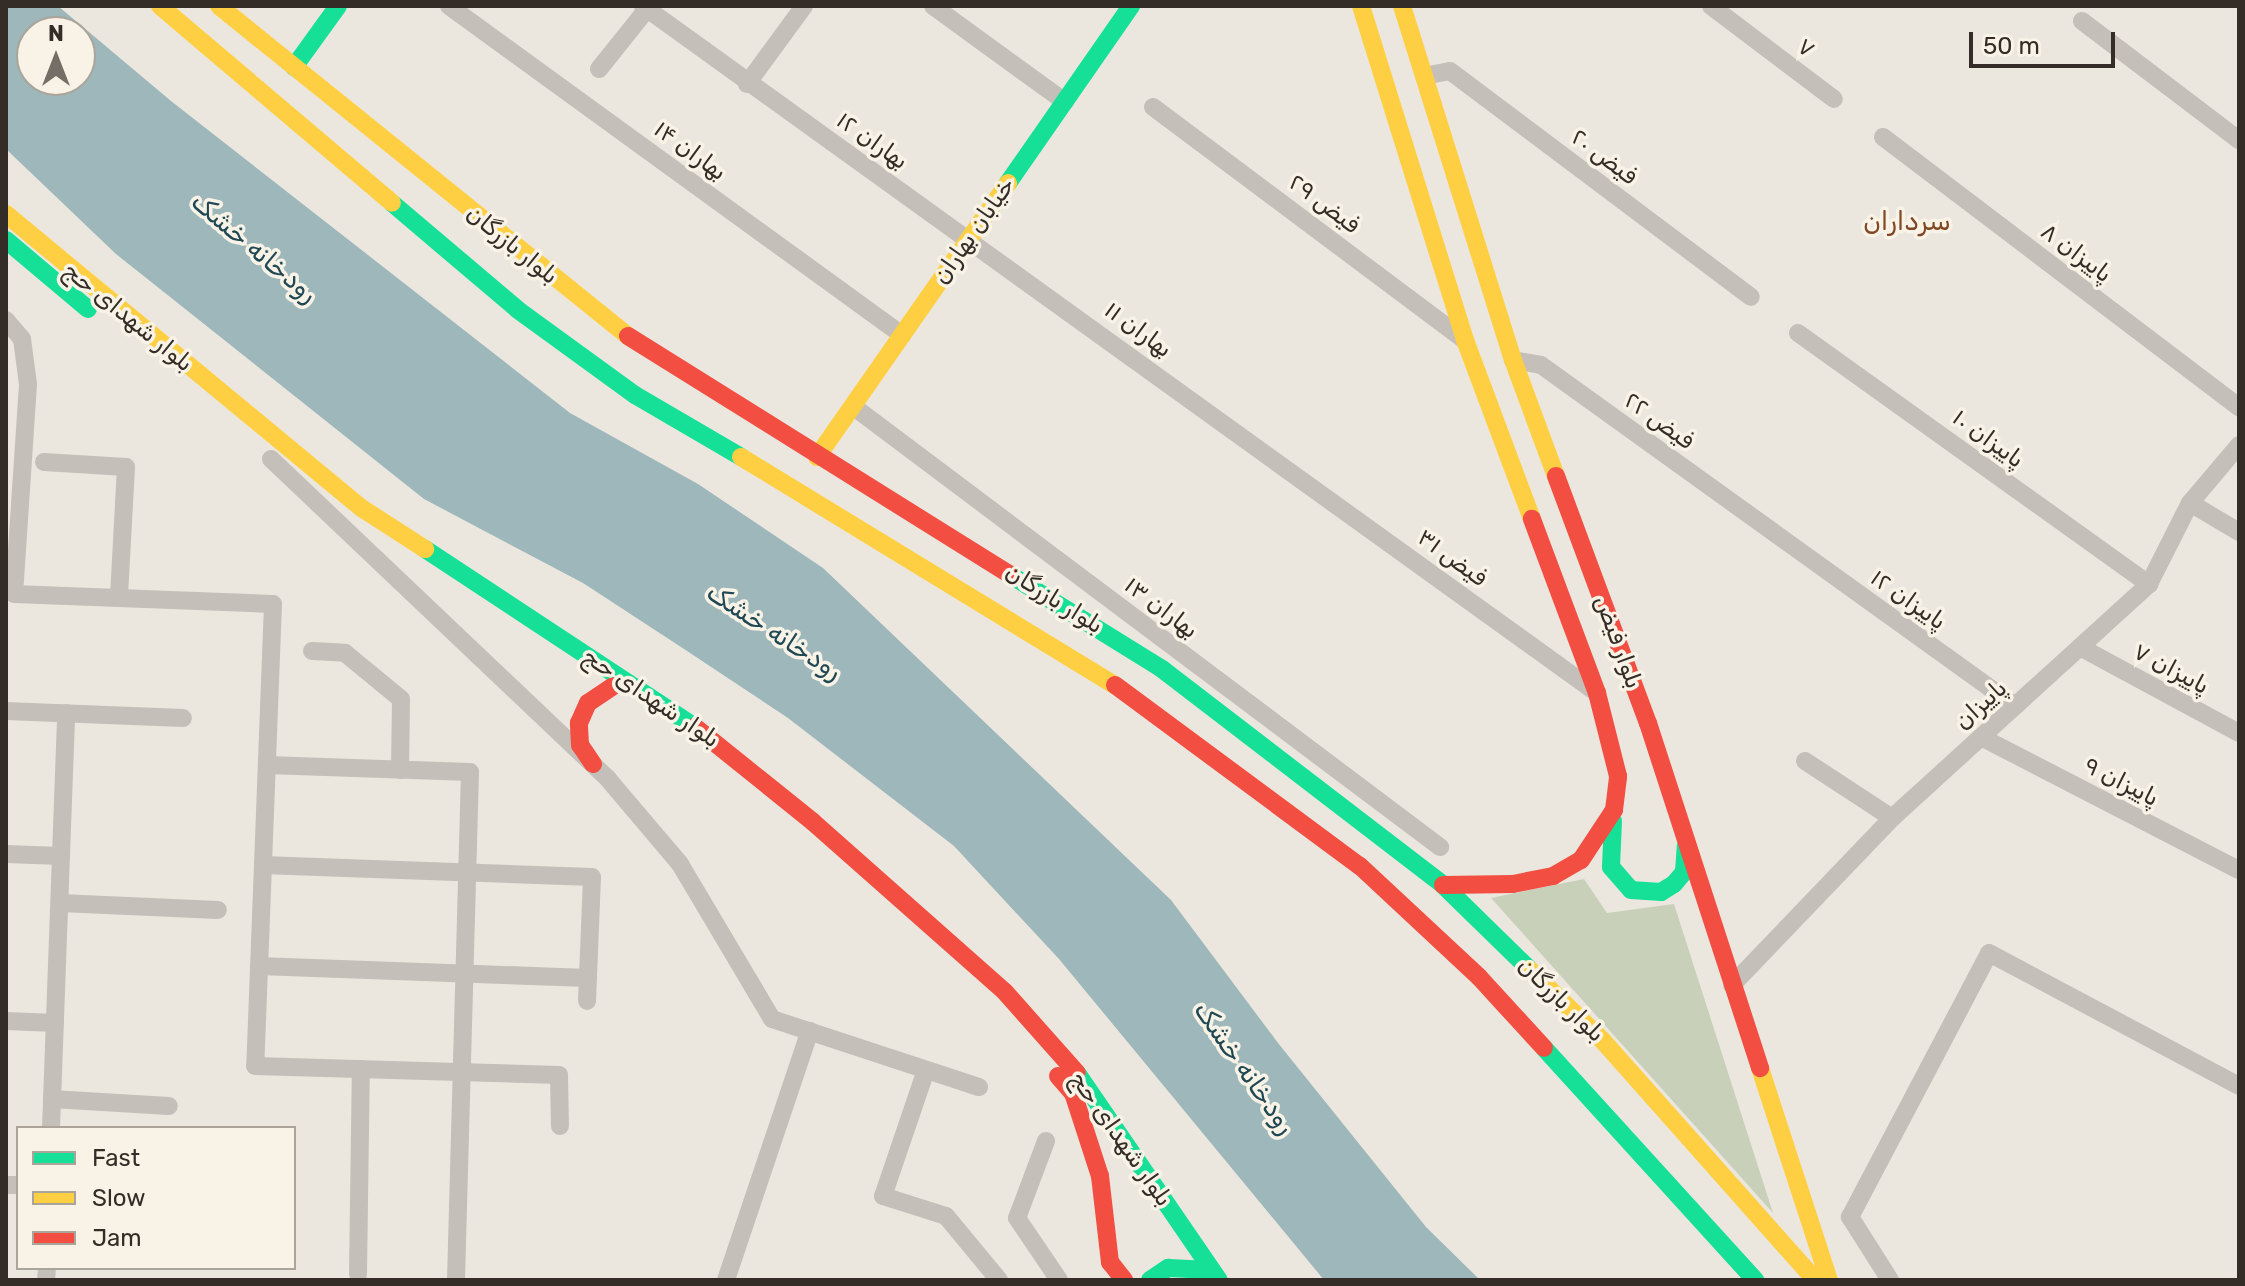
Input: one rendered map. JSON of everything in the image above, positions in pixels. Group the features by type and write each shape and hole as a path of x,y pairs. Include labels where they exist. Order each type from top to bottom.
{"main road":[{"name":"بلوار بازرگان","path":"160,6 518,310 635,395 919,561 1143,703 1247,777 1360,866 1479,977 1755,1280"},
{"name":"بلوار بازرگان","path":"219,6 553,280 645,348 817,457 1057,600 1272,750 1443,885 1603,1041 1815,1280"},
{"path":"294,67 338,6"},
{"name":"خیابان بهاران","path":"817,457 1131,6"},
{"name":"بلوار فیض","path":"1361,6 1465,340 1597,693 1618,776 1614,810 1581,860 1553,876 1513,884 1443,885"},
{"name":"بلوار فیض","path":"1402,6 1513,360 1648,723 1829,1280"},
{"name":"بلوار شهدای حج","path":"6,214 363,509 676,712 813,822 1005,992 1085,1083 1215,1275"},
{"name":"بلوار شهدای حج","path":"6,240 105,324"},
{"path":"1439,254 1476,242"},
{"name":"بلوار شهدای حج","path":"200,401 403,559 613,686 690,738 792,822 996,1004 1073,1093 1100,1176 1110,1262"},
{"path":"593,764 580,745 579,723 588,703 613,686"},
{"path":"1247,777 1272,750"},
{"path":"1614,810 1611,867 1631,890 1661,892 1674,884 1688,857 1686,842"},
{"path":"1101,1280 1110,1262 1124,1280"},
{"path":"1150,1280 1168,1268 1188,1265 1215,1275"}],"street":[{"name":"بهاران ۱۴","path":"449,6 902,335"},
{"path":"747,84 804,6"},
{"path":"933,6 1065,102"},
{"name":"۷","path":"1711,6 1834,99"},
{"path":"599,69 645,8"},
{"name":"بهاران ۱۲","path":"645,8 747,84 970,238"},
{"path":"2082,21 2239,140"},
{"name":"فیض ۲۰","path":"1424,76 1450,71 1751,297"},
{"name":"فیض ۲۹","path":"1153,107 1465,340"},
{"name":"پاییزان ۸","path":"1883,137 2239,407"},
{"name":"بهاران ۱۱","path":"970,238 1279,461"},
{"path":"6,320 22,339 28,384 14,594 273,604 255,1066 559,1075 560,1126"},
{"name":"پاییزان ۱۰","path":"1798,333 2149,584"},
{"name":"فیض ۲۲","path":"1513,360 1541,365 1773,533"},
{"name":"بهاران ۱۳","path":"854,407 1440,847"},
{"name":"پاییزان","path":"1732,985 1892,818 2149,584 2190,503 2239,445"},
{"path":"271,459 593,764 680,864 772,1019 979,1087"},
{"name":"فیض ۳۱","path":"1279,461 1597,693"},
{"path":"44,462 126,467 119,597"},
{"path":"2190,503 2239,532"},
{"name":"پاییزان ۱۲","path":"1773,533 2015,706"},
{"name":"پاییزان ۷","path":"2080,647 2239,733"},
{"path":"312,651 345,653 401,699 400,770"},
{"path":"6,711 183,718"},
{"path":"51,1126 66,713"},
{"name":"پاییزان ۹","path":"1981,737 2239,870"},
{"path":"1805,761 1892,818"},
{"path":"267,765 470,772 456,1280"},
{"path":"6,854 61,856"},
{"path":"263,865 592,877 587,1001"},
{"path":"60,903 218,910"},
{"path":"1890,1280 1850,1217 1989,953 2239,1086"},
{"path":"259,966 588,978"},
{"path":"6,1021 55,1023"},
{"path":"726,1280 810,1031"},
{"path":"358,1274 361,1069"},
{"path":"926,1070 883,1196 946,1216 999,1280"},
{"path":"52,1099 169,1106"},
{"path":"1046,1141 1017,1218 1059,1280"}],"green space":[{"path":"1584,879 1607,913 1674,904 1773,1213 1491,898"}],"water":[{"name":"رودخانه خشک","path":"6,6 58,6 70,16 16,16 16,96 96,96 96,38 171,101 570,413 698,484 823,568 1171,900 1278,1043 1426,1227 1480,1280 1324,1280 1059,959 954,846 788,718 681,647 583,583 424,499 116,254 6,149"}],"traffic: fast":[{"path":"294,67 338,6"},
{"path":"1008,183 1131,6"},
{"path":"392,203 518,310 635,395 741,457"},
{"path":"6,240 88,309"},
{"path":"425,549 695,727"},
{"path":"1009,574 1162,669 1443,885 1529,969"},
{"path":"1613,821 1611,867 1631,890 1661,892 1674,884 1684,872 1686,846"},
{"path":"1544,1048 1755,1280"},
{"path":"1077,1073 1219,1280"},
{"path":"1150,1280 1168,1268 1211,1270"}],"traffic: slow":[{"path":"160,6 392,203"},
{"path":"219,6 628,336"},
{"path":"1361,6 1465,340 1532,519"},
{"path":"1402,6 1513,360 1556,476"},
{"path":"817,457 1008,183"},
{"path":"6,214 363,509 425,549"},
{"path":"741,457 1115,685"},
{"path":"1529,969 1603,1041 1815,1280"},
{"path":"1760,1068 1829,1280"}],"traffic: jam":[{"path":"628,336 1009,574"},
{"path":"1556,476 1648,723 1760,1068"},
{"path":"1443,885 1513,884 1553,876 1581,860 1614,810 1618,776 1597,693 1532,519"},
{"path":"1115,685 1360,866 1479,977 1544,1048"},
{"path":"593,764 580,745 579,723 588,703 613,686"},
{"path":"695,727 813,822 1005,992 1077,1073"},
{"path":"1058,1076 1073,1093 1100,1176 1110,1262 1124,1280"}],"district":[{"name":"سرداران","path":"1907,222"}]}
